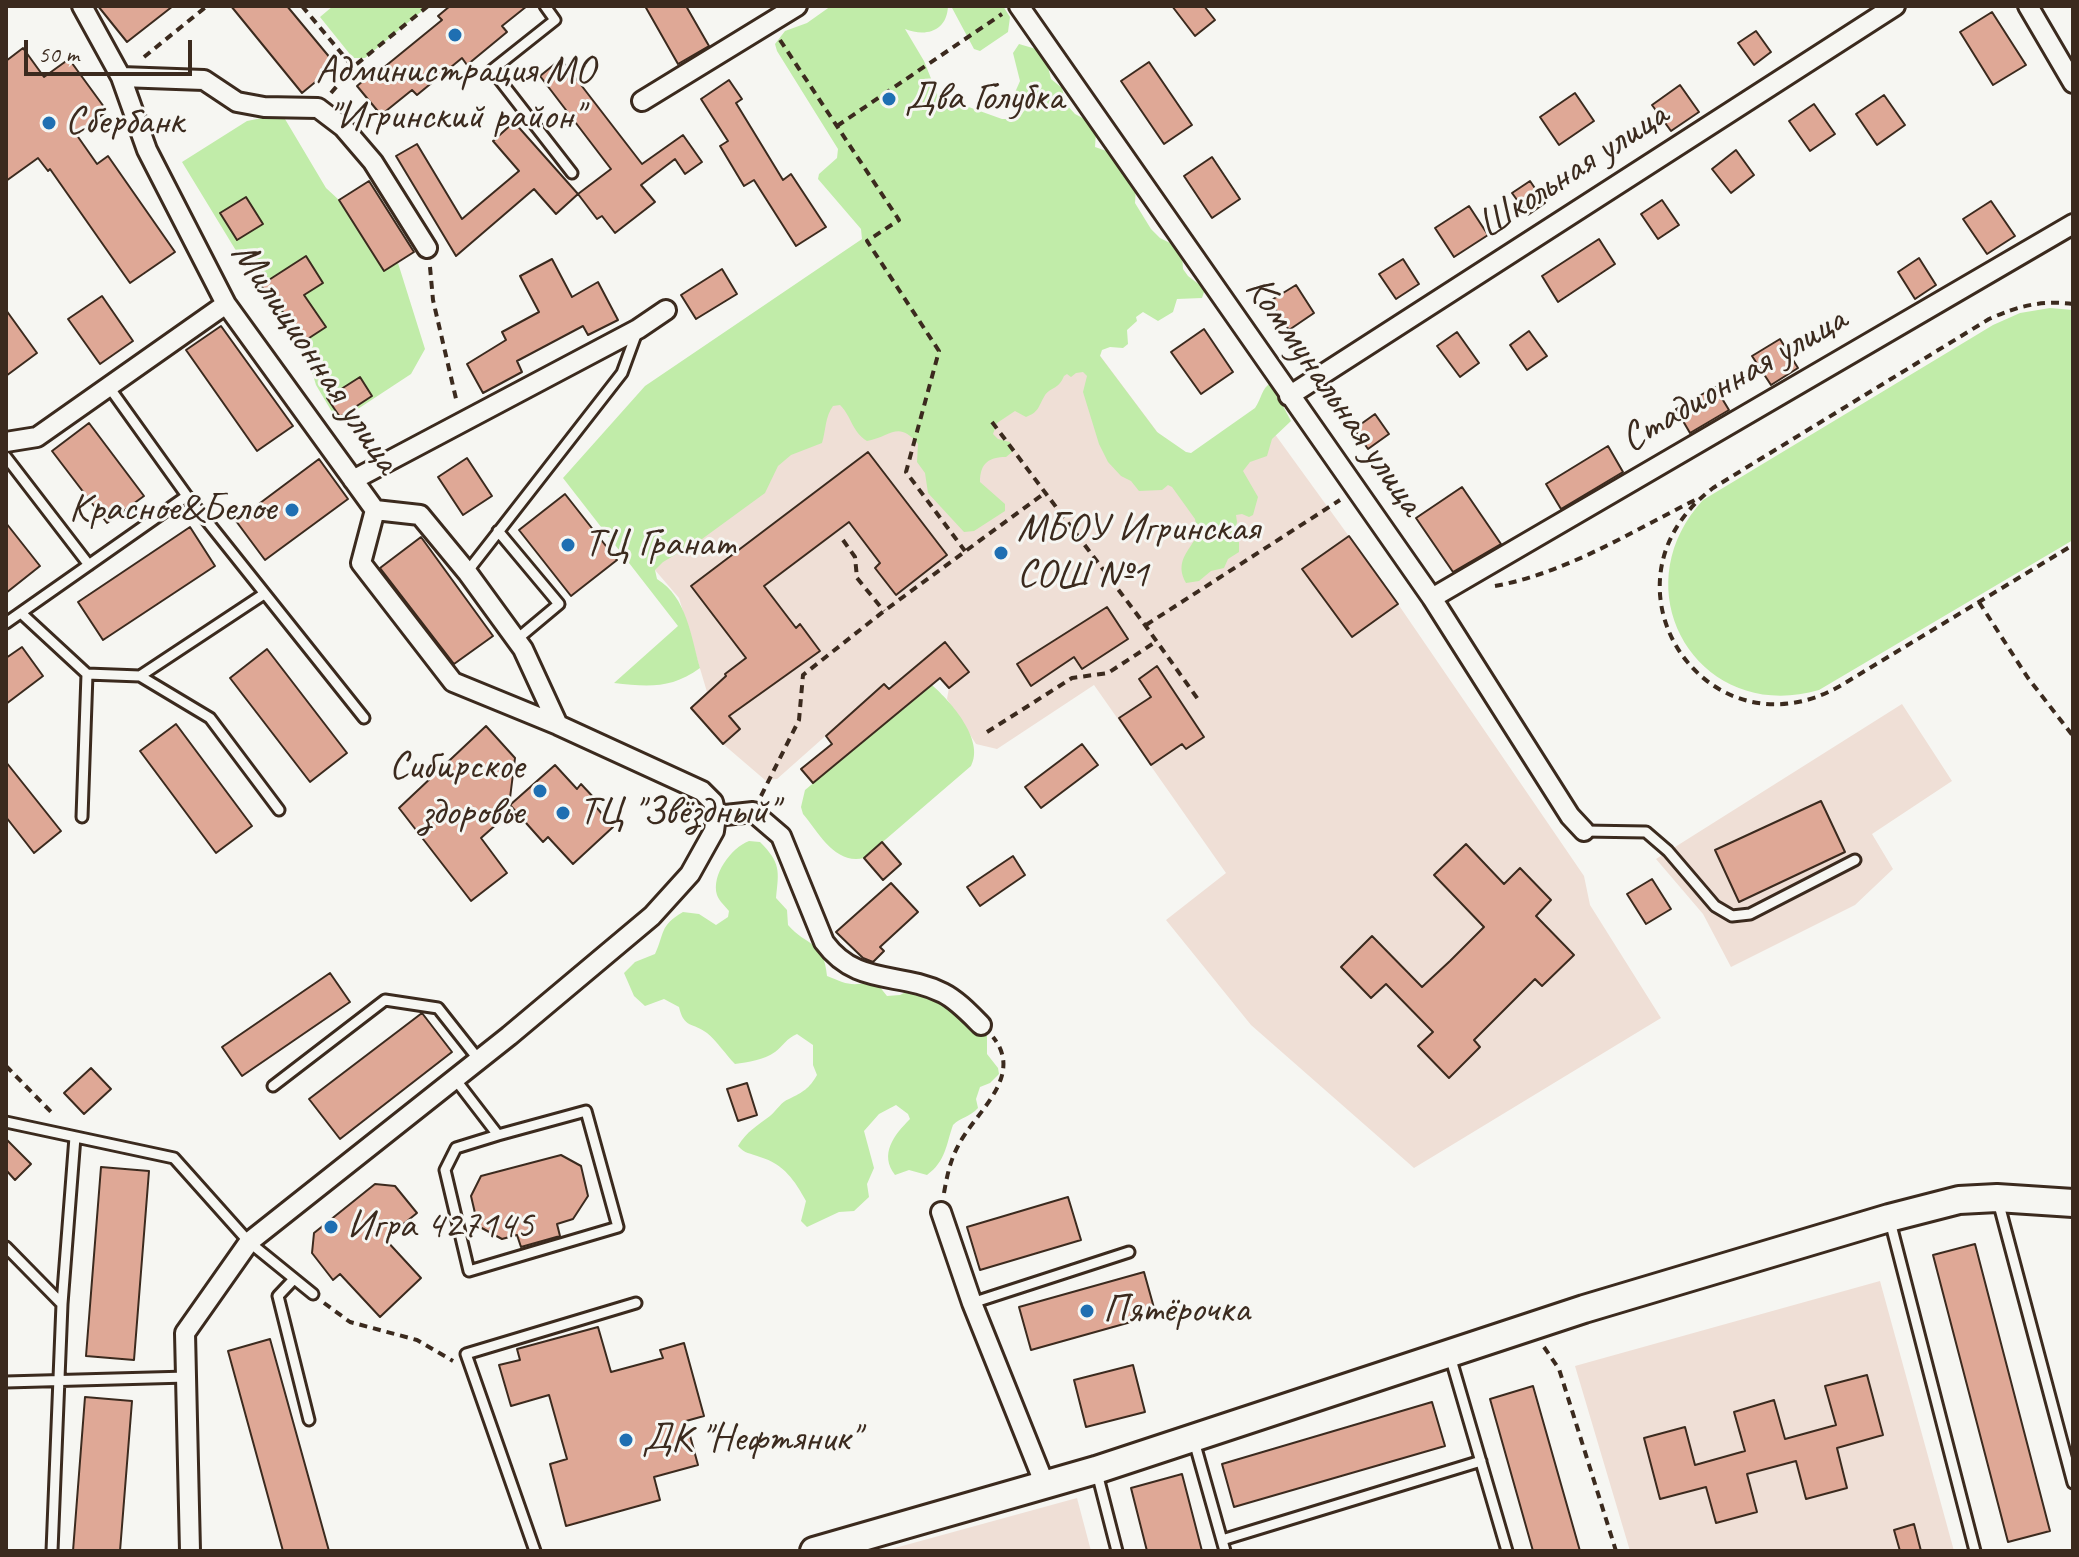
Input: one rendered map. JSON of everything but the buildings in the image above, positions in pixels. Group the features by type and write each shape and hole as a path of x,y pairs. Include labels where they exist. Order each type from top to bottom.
{"street":[{"name":"Милиционная улица","path":"82,6 121,77 147,150 226,304 375,510 361,563 453,682 558,725 702,791 713,802 716,816"},
{"path":"642,101 797,6"},
{"name":"Коммунальная улица","path":"1016,6 1432,598 1570,816 1584,831"},
{"path":"2028,6 2073,83"},
{"name":"Школьная улица","path":"1289,396 1883,9"},
{"path":"121,77 204,80 237,102 264,107 318,108 343,127 373,162 427,248"},
{"name":"Стадионная улица","path":"1432,598 2073,224"},
{"path":"6,442 37,437 226,304"},
{"path":"353,480 638,329 666,310"},
{"path":"375,510 420,515 467,572 523,649 558,725"},
{"path":"190,1551 185,1333 249,1242 479,1060 652,916 690,874 714,831 716,816 753,812 781,836 824,942 833,954 862,973 942,992 981,1025"},
{"path":"814,1551 1096,1470 1584,1309 1889,1218 1959,1200 1997,1198 2073,1203"},
{"path":"941,1212 972,1303 1045,1485"}],"lane":[{"path":"545,6 555,20 492,70 572,173"},
{"path":"467,572 622,373 638,329"},
{"path":"109,387 187,496 364,718"},
{"path":"6,457 89,565"},
{"path":"6,623 187,496"},
{"path":"498,531 559,604 516,640"},
{"path":"140,676 264,594"},
{"path":"21,613 87,674 140,676 210,718 279,810"},
{"path":"82,817 87,674"},
{"path":"1584,831 1646,832 1668,851 1715,906 1732,916 1750,914 1855,860"},
{"path":"273,1086 385,1000 438,1008 479,1060"},
{"path":"455,1079 498,1135"},
{"path":"586,1111 618,1227 469,1271 445,1170 456,1148 498,1135 586,1111"},
{"path":"6,1122 174,1158 249,1242 313,1294"},
{"path":"52,1551 62,1304 75,1137"},
{"path":"1997,1198 2073,1483"},
{"path":"1889,1218 1975,1551"},
{"path":"6,1247 62,1304"},
{"path":"972,1303 1129,1252"},
{"path":"294,1279 278,1296 309,1420"},
{"path":"535,1551 466,1354 636,1303"},
{"path":"1450,1353 1507,1551"},
{"path":"6,1382 187,1377"},
{"path":"1193,1438 1224,1546 1481,1461"},
{"path":"1096,1470 1117,1551"}],"path":[{"path":"121,77 207,6"},
{"path":"302,6 353,67"},
{"path":"318,108 353,67 428,6"},
{"path":"837,126 1016,6"},
{"path":"769,23 899,220 867,241 939,351 906,472 965,551"},
{"path":"427,248 433,300 461,421"},
{"path":"1492,587 1523,581 1567,564 1698,499 1989,319 2031,303 2073,304"},
{"path":"992,422 1200,702"},
{"path":"1145,625 1355,489"},
{"path":"753,812 799,720 803,675 1046,492"},
{"path":"1698,499 1674,529 1665,548 1659,590 1668,631 1685,661 1699,675 1728,694 1774,704 1804,701 1830,691 2073,545"},
{"path":"843,540 855,557 857,578 884,611"},
{"path":"1979,602 2028,678 2073,736"},
{"path":"987,732 1072,678 1108,673 1157,641"},
{"path":"941,1212 948,1166 959,1143 1000,1085 1005,1065 997,1041 981,1025"},
{"path":"6,1066 75,1137"},
{"path":"313,1294 350,1322 417,1340 452,1361 468,1362"},
{"path":"1544,1347 1559,1369 1616,1551"}],"shaded area":[{"name":"МБОУ Игринская СОШ №1","path":"1092,345 1185,469 1261,415 1398,604 1584,876 1590,905 1661,1018 1414,1168 1251,1025 1166,920 1226,873 1094,685 997,749 976,744 947,699 949,688 969,671 945,643 893,686 884,684 777,779 765,780 723,744 691,708 707,692 679,598 570,471 664,418"},
{"path":"1902,704 1952,781 1872,834 1893,869 1855,905 1731,967 1703,914 1656,859"},
{"path":"1880,1281 1954,1551 1630,1551 1575,1366"},
{"path":"1077,1498 1091,1551 884,1551"}],"green space":[{"path":"333,6 428,6 365,58 353,58 320,17"},
{"path":"831,6 948,6 944,22 934,30 920,32 905,29 924,61 938,96 1002,119 1016,119 1025,110 1024,104 1013,97 1020,81 1013,53 1019,44 1036,49 1047,63 1051,79 1062,88 1066,104 1075,114 1090,122 1096,132 1095,147 1115,154 1136,187 1135,203 1151,229 1160,238 1178,247 1183,269 1205,289 1202,298 1177,299 1173,312 1158,321 1143,312 1127,330 1128,344 1123,348 1102,350 1100,356 1157,432 1186,452 1191,453 1255,408 1271,383 1286,399 1283,406 1291,421 1272,439 1267,456 1250,462 1243,471 1258,497 1253,515 1236,515 1234,536 1239,542 1239,552 1228,559 1224,568 1211,571 1199,581 1186,583 1182,563 1198,534 1195,519 1172,487 1168,485 1162,490 1139,491 1108,462 1099,444 1083,392 1087,376 1083,372 1071,377 1067,374 1064,376 1030,415 1026,417 1015,411 997,423 993,434 1010,442 1012,452 1006,457 987,462 980,482 1005,504 1005,511 974,531 964,532 928,493 925,473 917,462 918,444 911,437 900,431 867,441 858,433 840,405 833,406 822,443 791,455 778,466 765,493 655,570 657,579 675,596 681,607 700,668 679,680 659,685 614,683 678,626 563,478 645,386 862,239 861,229 818,179 819,174 837,158 838,149 775,44 785,31 807,23"},
{"path":"951,6 1003,6 1010,17 1008,32 980,51 974,49"},
{"path":"282,114 326,188 339,200 384,271 398,263 425,349 411,374 338,422 316,385 303,342 277,312 182,162 247,121"},
{"path":"2050,308 2073,310 2073,540 1819,690 1776,696 1738,688 1707,669 1684,642 1671,609 1669,573 1679,536 1703,500 1993,325 2020,313"},
{"path":"932,685 956,711 970,733 974,756 971,766 864,858 844,857 829,846 803,814 801,807 805,790"},
{"path":"749,841 760,842 772,856 778,874 776,898 787,910 788,925 818,950 827,976 852,984 870,982 879,986 887,996 900,995 918,986 971,1021 987,1036 987,1054 999,1074 980,1087 976,1099 978,1108 953,1125 942,1158 927,1175 909,1170 895,1175 890,1167 888,1152 894,1138 910,1119 896,1105 879,1114 864,1131 874,1168 867,1184 869,1197 854,1211 839,1212 807,1227 801,1221 806,1201 788,1174 776,1164 745,1152 738,1146 784,1102 811,1084 817,1075 813,1065 813,1045 797,1034 771,1055 735,1064 707,1033 686,1022 679,1007 664,999 645,1006 634,996 624,973 635,962 655,954 666,926 683,912 699,914 716,925 728,917 729,911 717,895 717,879 729,856"}],"place":[{"name":"Администрация МО \"Игринский район\"","path":"455,35"},
{"name":"Два Голубка","path":"889,99"},
{"name":"Сбербанк","path":"49,123"},
{"name":"Красное&Белое","path":"292,510"},
{"name":"ТЦ Гранат","path":"568,545"},
{"name":"МБОУ Игринская СОШ №1","path":"1001,553"},
{"name":"Сибирское здоровье","path":"540,791"},
{"name":"ТЦ \"Звёздный\"","path":"563,813"},
{"name":"Игра 427145","path":"331,1227"},
{"name":"Пятёрочка","path":"1087,1311"},
{"name":"ДК \"Нефтяник\"","path":"626,1440"}]}
